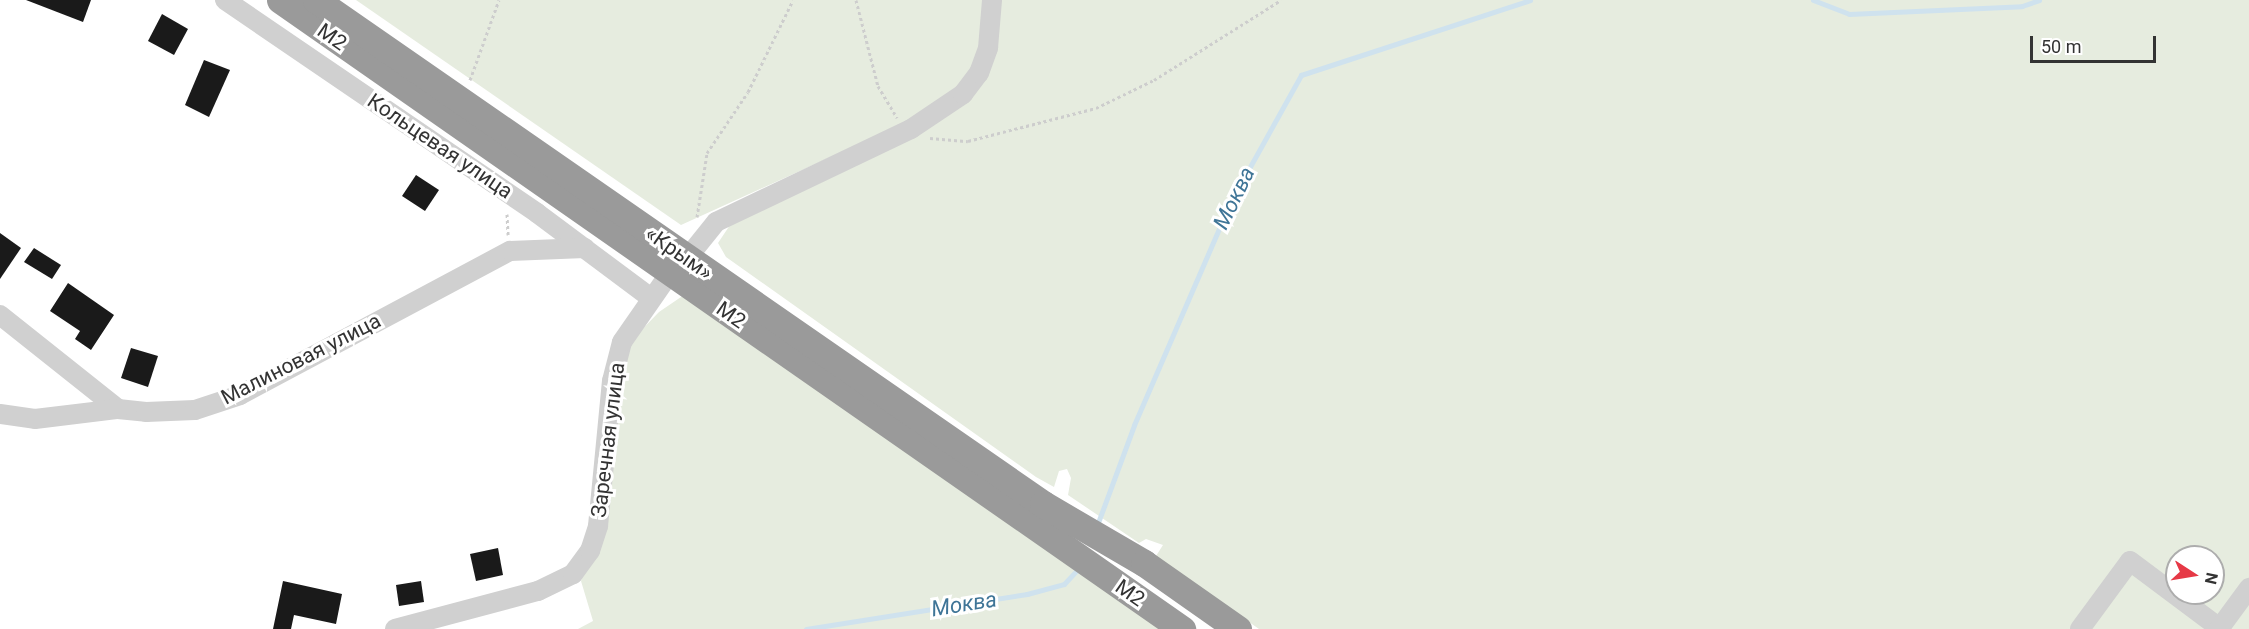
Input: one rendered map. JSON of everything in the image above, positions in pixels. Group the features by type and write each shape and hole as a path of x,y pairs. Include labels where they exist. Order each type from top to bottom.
{"highway":[{"name":"М2","path":"280,0 679,265 1182,629"},
{"name":"«Крым»","path":"316,0 1043,504 1144,563 1238,629"}],"street":[{"name":"Кольцевая улица","path":"225,0 504,190 651,298"},
{"name":"Заречная улица","path":"395,629 538,591 573,574 590,551 598,526 612,381 622,342 651,298 716,222 911,129 963,94 979,72 988,48 992,0"},
{"name":"Малиновая улица","path":"0,414 35,419 118,409 146,412 195,410 240,395 510,251 585,248"},
{"path":"0,315 118,409"},
{"path":"2080,629 2130,561 2220,629 2249,588"}],"path":[{"path":"462,102 499,0"},
{"path":"696,220 707,153 748,92 793,0"},
{"path":"856,0 878,86 902,125 936,141 968,141 1096,108 1154,80 1281,0"},
{"path":"504,190 510,251"}],"shaded area":[{"path":"356,0 986,0 976,61 958,86 901,125 681,225"},
{"path":"998,0 2249,0 2249,629 1259,629 1156,556 1163,545 1146,539 1139,543 1068,495 1071,478 1067,469 1059,471 1054,487 1036,477 726,257 718,243 732,222 968,99"},
{"path":"702,296 1177,629 578,629 593,621 581,581 592,552 627,345 659,312 681,297"}],"building":[{"path":"26,0 91,0 83,22"},
{"path":"162,14 188,29 174,55 148,41"},
{"path":"204,60 230,70 209,117 185,105"},
{"path":"416,175 439,190 425,211 402,196"},
{"path":"0,233 21,248 0,279"},
{"path":"34,248 61,265 52,279 24,262"},
{"path":"68,283 114,315 91,350 75,339 80,331 50,311"},
{"path":"131,348 158,356 148,387 121,378"},
{"path":"498,548 503,575 476,581 470,554"},
{"path":"283,581 342,594 336,624 294,615 291,629 273,629"},
{"path":"421,581 424,602 399,606 396,585"}],"waterway":[{"name":"Моква","path":"1096,528 1134,425 1232,199 1301,75 1530,0"},
{"name":"Моква","path":"1813,0 1849,14 2022,6 2039,0"},
{"name":"Моква","path":"806,629 1027,594 1064,584 1079,568"}]}
